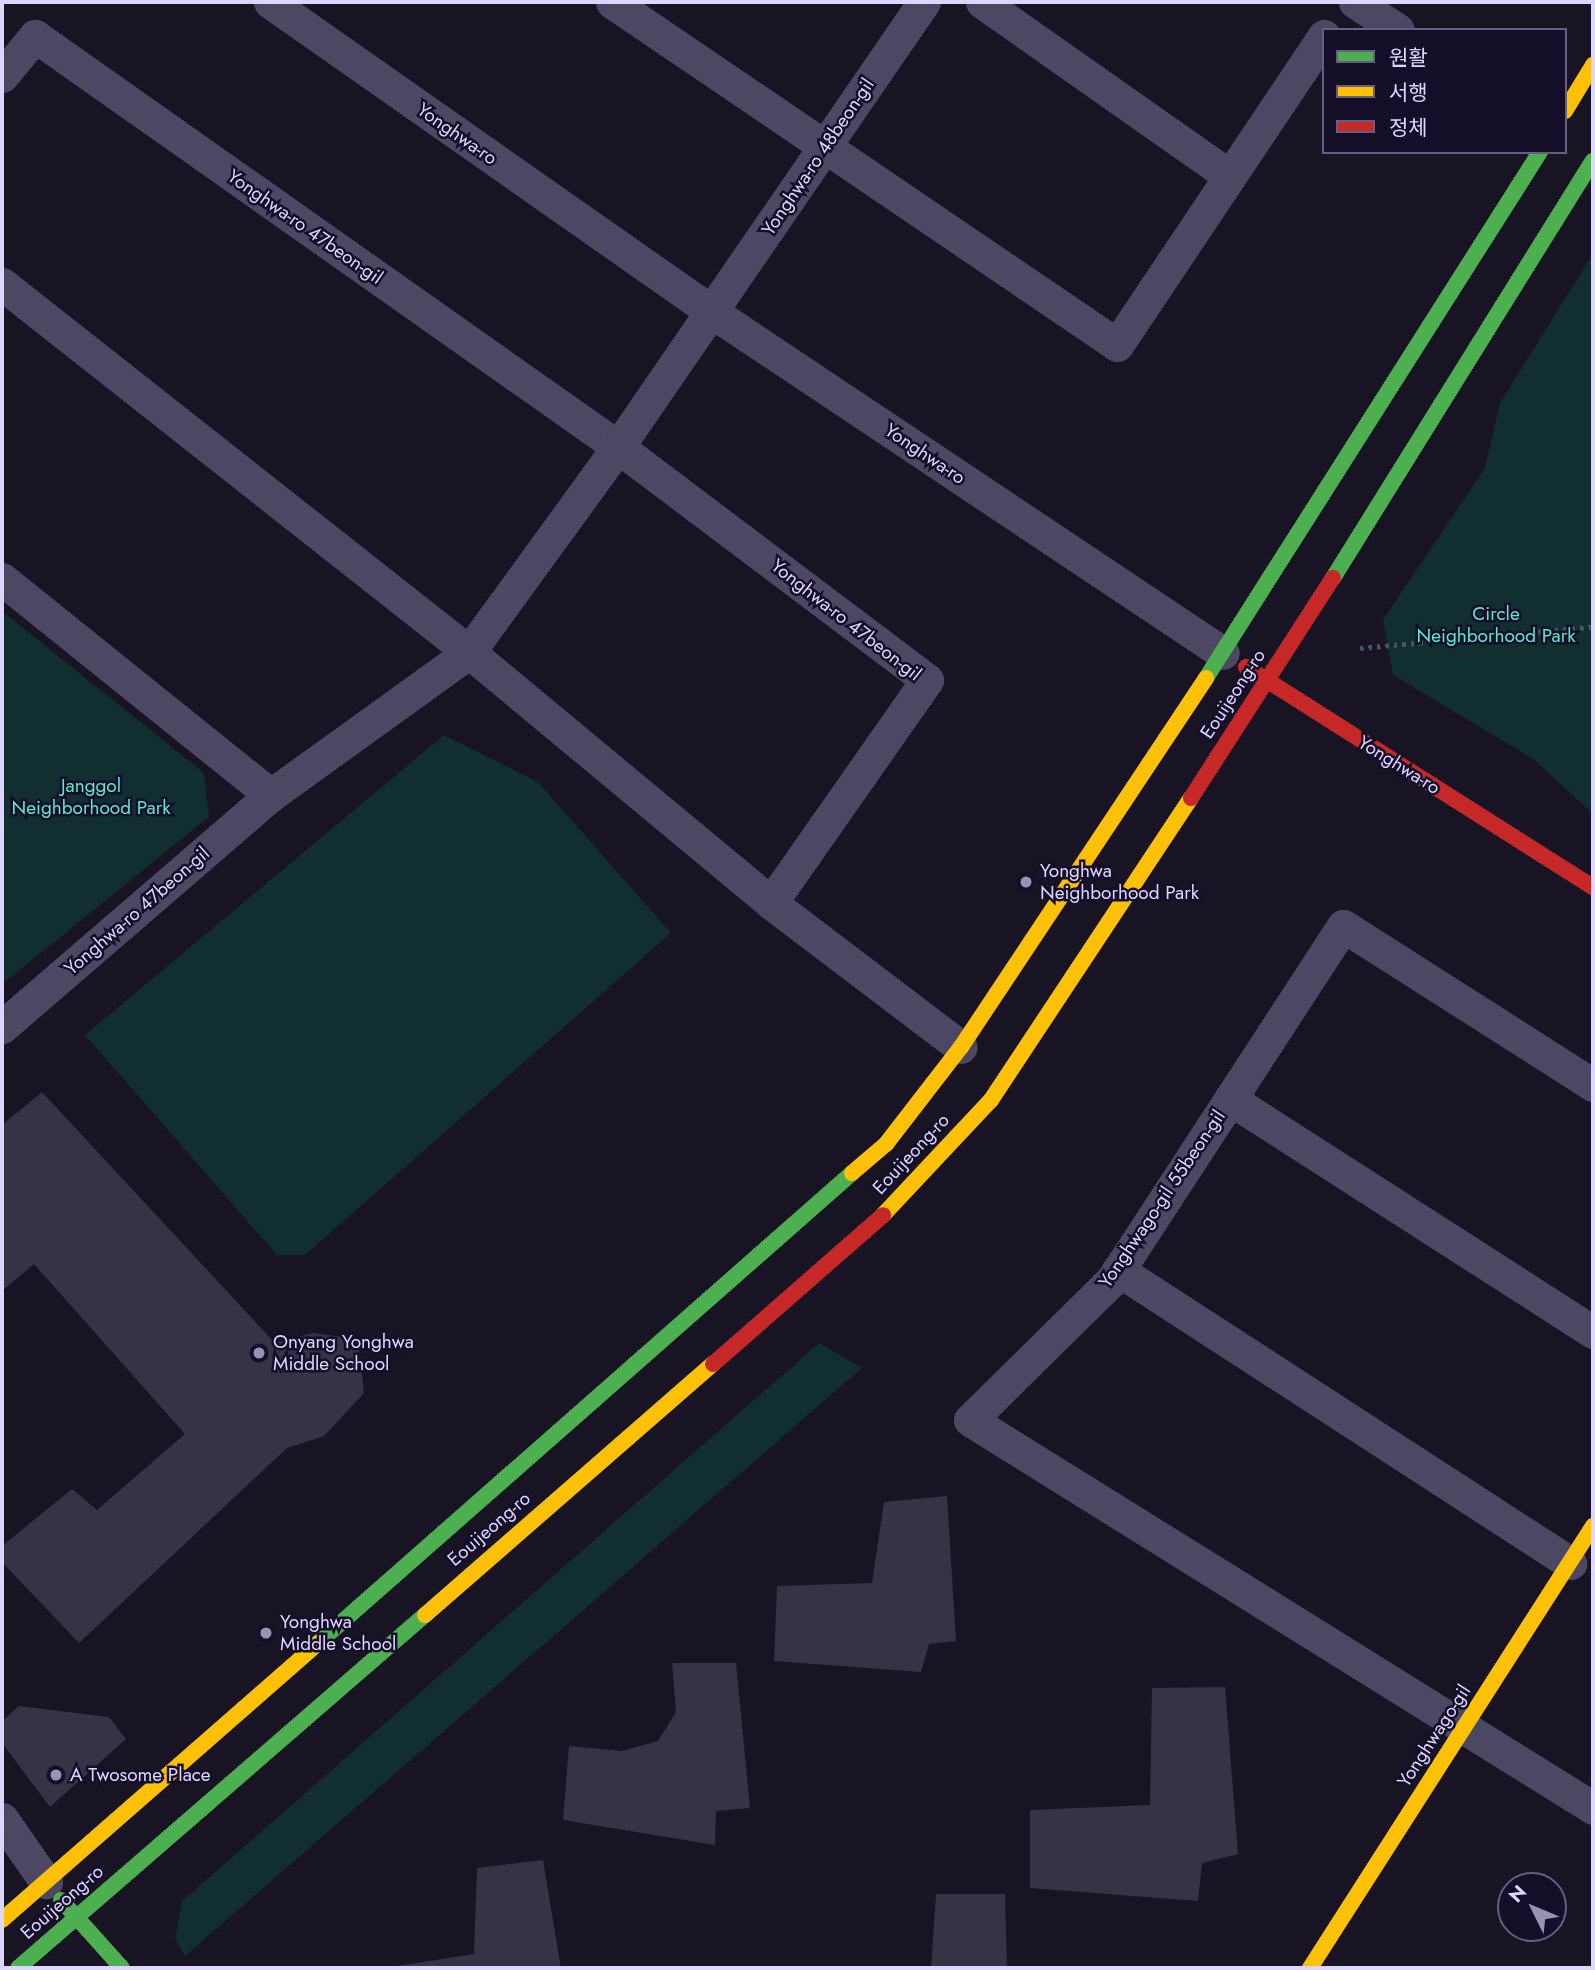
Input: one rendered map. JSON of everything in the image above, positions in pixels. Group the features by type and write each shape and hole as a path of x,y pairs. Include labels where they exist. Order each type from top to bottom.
{"main road":[{"path":"1567,108 1593,65"},
{"name":"Eouijeong-ro","path":"2,1920 886,1144 961,1047 1223,653 1539,154"},
{"name":"Eouijeong-ro","path":"18,1968 874,1225 991,1100 1268,681 1593,161"},
{"name":"Yonghwa-ro","path":"1223,653 1593,887"},
{"name":"Yonghwago-gil","path":"1310,1968 1593,1526"},
{"path":"46,1882 122,1968"}],"street":[{"name":"Yonghwa-ro","path":"270,2 712,312 1223,653"},
{"path":"612,2 824,149 1117,345 1322,39"},
{"name":"Yonghwa-ro 48beon-gil","path":"712,312 924,2"},
{"path":"982,2 1230,176"},
{"path":"1329,28 1347,2"},
{"path":"1355,2 1395,28"},
{"name":"Yonghwa-ro 47beon-gil","path":"2,76 35,36 618,447 927,680 771,903"},
{"path":"2,284 469,652 771,903 961,1047"},
{"name":"Yonghwa-ro 47beon-gil","path":"2,1027 271,795 469,652 712,312"},
{"path":"2,579 271,795"},
{"name":"Yonghwago-gil 55beon-gil","path":"1463,1730 970,1420 1118,1270 1343,926 1593,1085"},
{"path":"1230,1099 1593,1332"},
{"path":"1118,1270 1570,1563"},
{"path":"1463,1730 1593,1808"},
{"path":"2,1819 46,1882"}],"path":[{"path":"1360,648 1593,627"}],"green space":[{"name":"Circle Neighborhood Park","path":"1593,254 1593,814 1533,759 1393,675 1383,620 1485,468 1500,403"},
{"name":"Janggol Neighborhood Park","path":"2,611 204,773 209,817 2,984"},
{"path":"444,735 538,782 671,933 305,1255 277,1255 85,1035"},
{"path":"819,1343 862,1368 185,1956 175,1939 182,1901"}],"building":[{"path":"42,1092 275,1343 313,1333 358,1339 364,1393 324,1436 287,1448 79,1643 2,1562 2,1546 72,1489 97,1510 185,1434 34,1264 2,1291 2,1125"},
{"path":"947,1496 956,1641 929,1644 921,1672 774,1661 777,1586 872,1583 884,1502"},
{"path":"672,1663 736,1663 750,1808 716,1811 715,1845 563,1820 569,1746 622,1751 658,1741 676,1712"},
{"path":"1225,1687 1238,1854 1202,1863 1198,1901 1030,1888 1030,1810 1150,1805 1152,1688"},
{"name":"A Twosome Place","path":"19,1706 109,1717 126,1739 50,1807 2,1743 2,1721"},
{"path":"543,1860 561,1968 385,1968 474,1954 477,1868"},
{"path":"936,1894 1005,1894 1007,1968 931,1968"}],"traffic: fast":[{"path":"1206,678 1539,154"},
{"path":"1333,578 1593,161"},
{"path":"318,1643 852,1173"},
{"path":"18,1968 425,1615"},
{"path":"61,1900 122,1968"}],"traffic: slow":[{"path":"1567,108 1593,65"},
{"path":"852,1173 886,1144 961,1047 1206,678"},
{"path":"883,1215 991,1100 1191,798"},
{"path":"425,1615 713,1364"},
{"path":"1310,1968 1593,1526"},
{"path":"2,1920 318,1643"}],"traffic: jam":[{"path":"1191,798 1333,578"},
{"path":"1246,667 1593,887"},
{"path":"713,1364 883,1215"}],"place":[{"name":"Yonghwa Neighborhood Park","path":"1026,882"},
{"name":"Onyang Yonghwa Middle School","path":"259,1353"},
{"name":"Yonghwa Middle School","path":"266,1633"},
{"name":"A Twosome Place","path":"56,1775"}]}
